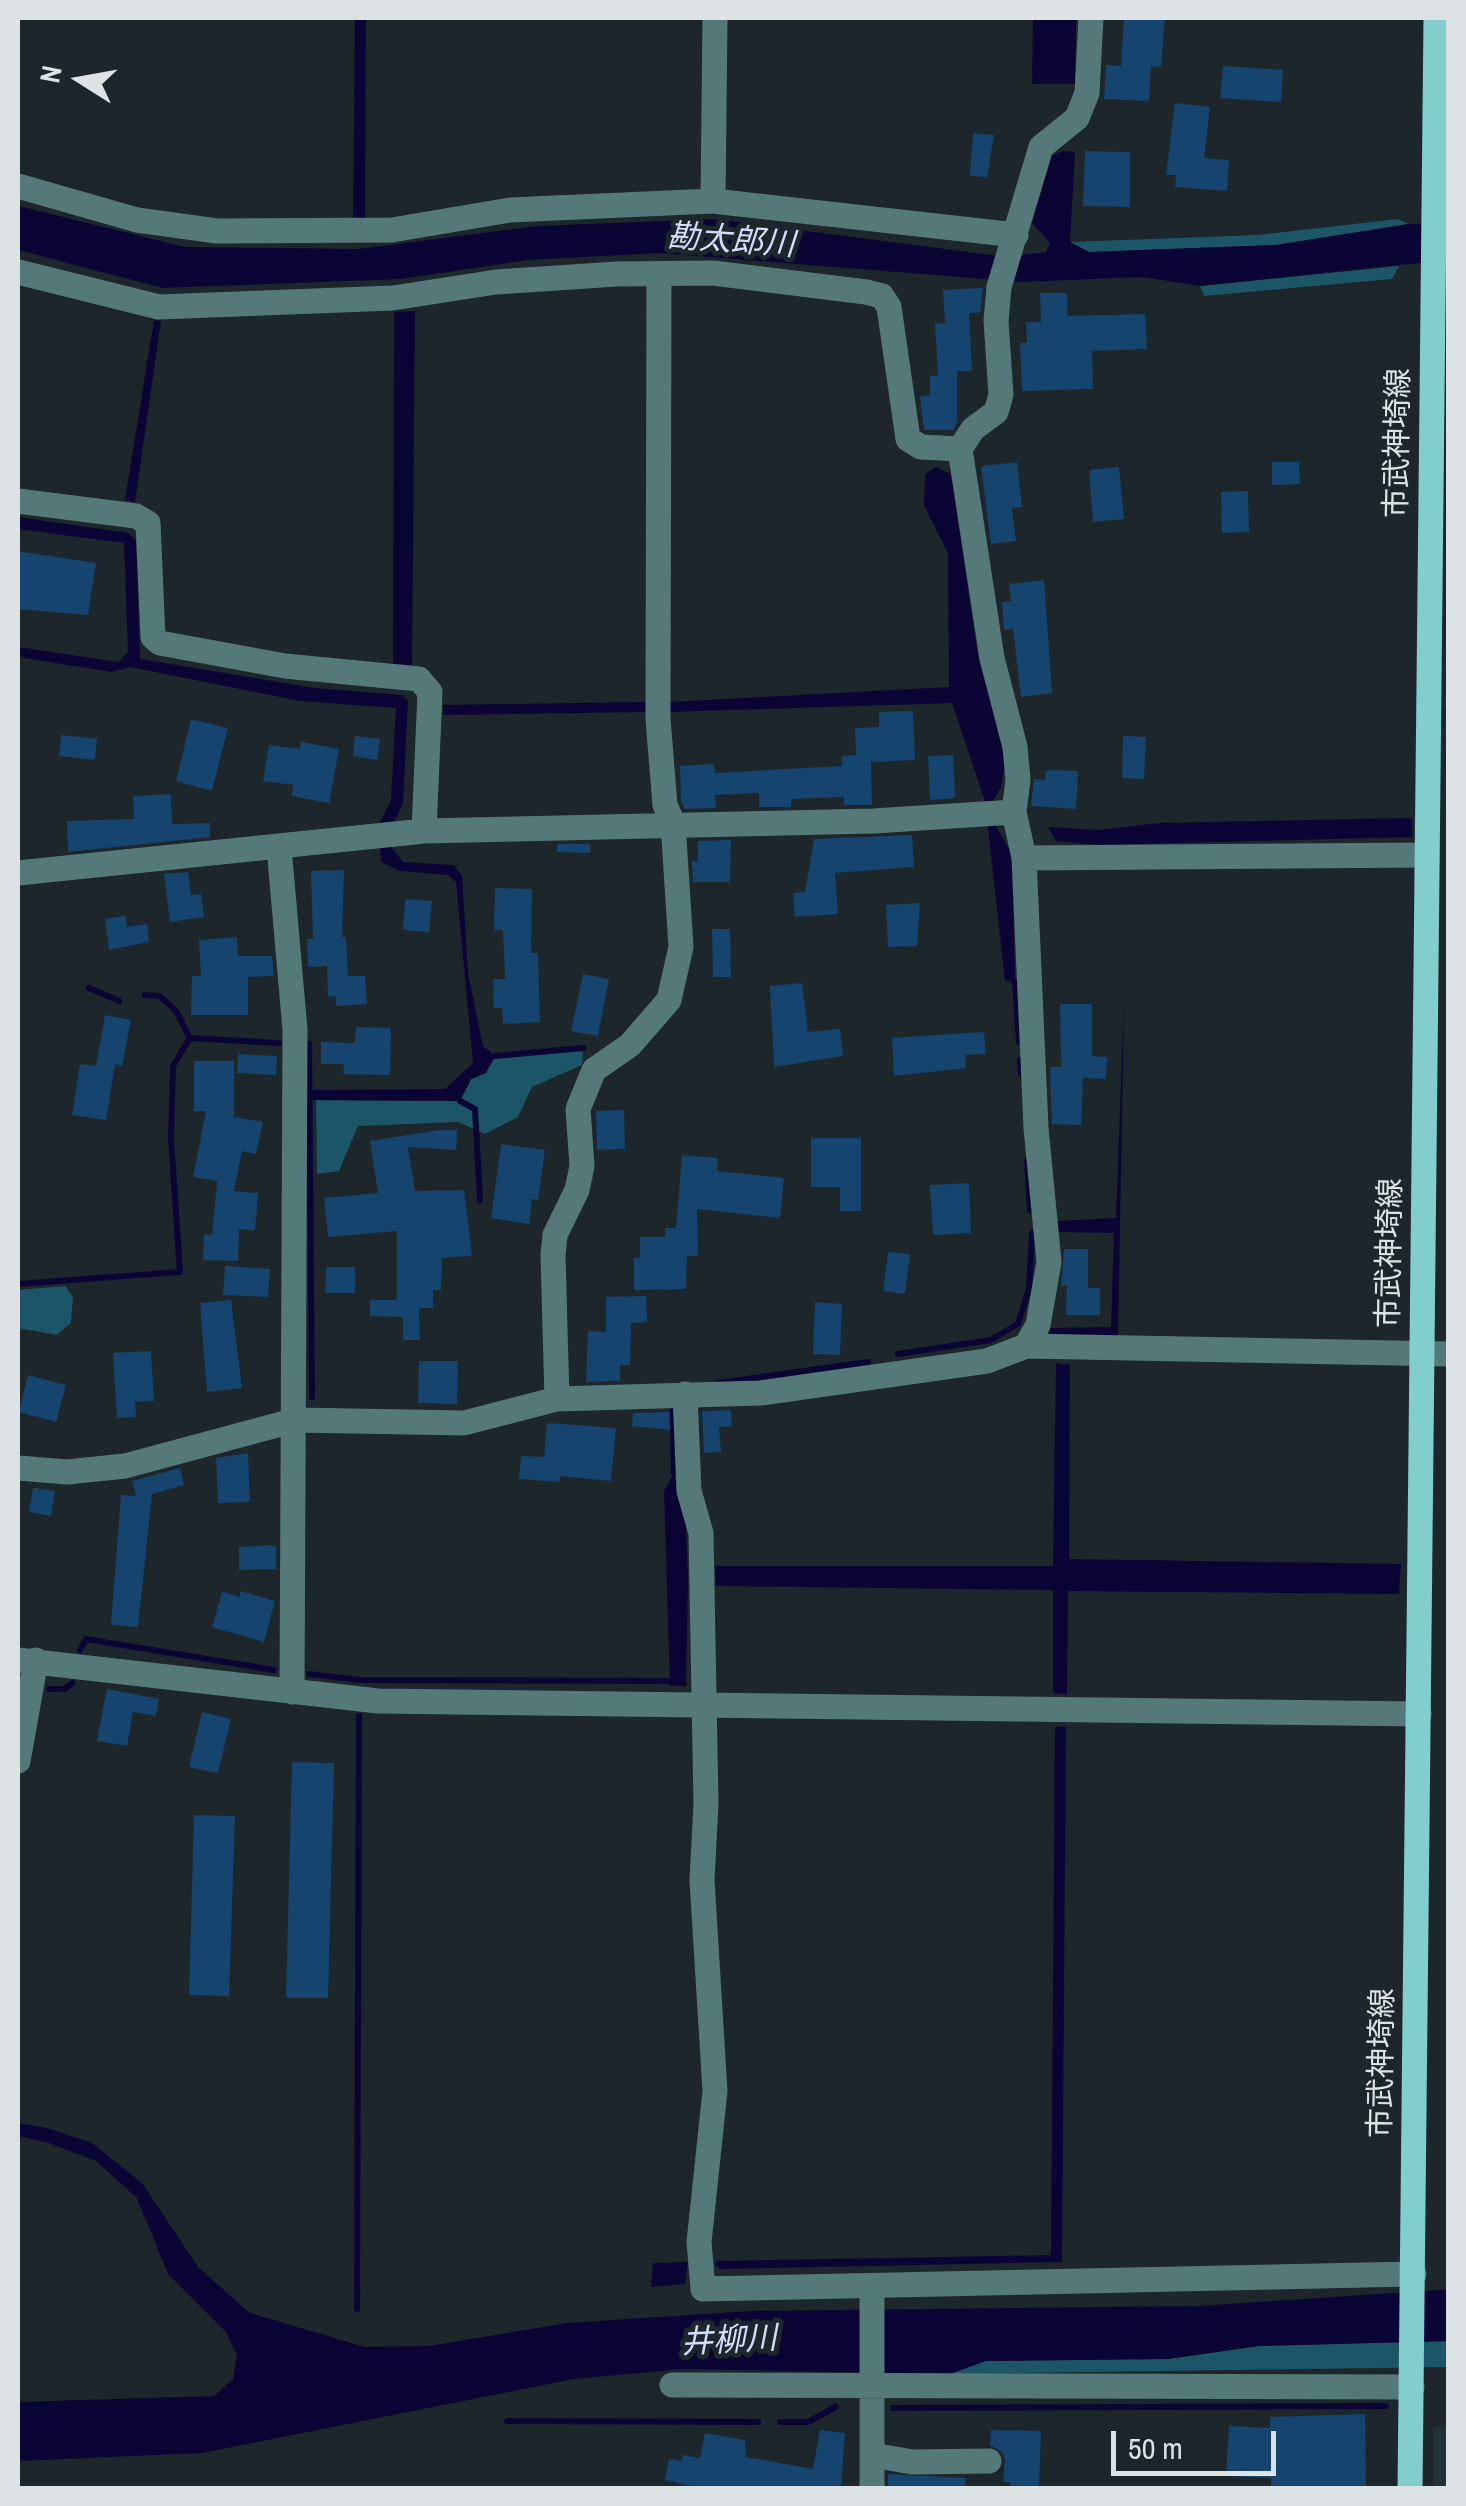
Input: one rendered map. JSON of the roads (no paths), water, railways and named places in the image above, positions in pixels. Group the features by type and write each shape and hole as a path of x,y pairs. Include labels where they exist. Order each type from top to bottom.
{"main road":[{"name":"市武神埼線","path":"1410,2488 1419,1714 1436,1354 1427,854 1436,18"}],"street":[{"path":"713,201 715,18"},
{"path":"997,813 1018,780 1015,747 992,658 960,449 972,429 996,412 1001,396 996,321 999,288 1041,147 1077,118 1087,93 1091,18"},
{"path":"18,186 136,220 217,232 392,230 510,210 713,201 1014,243"},
{"path":"18,272 159,307 393,298 496,282 713,272 882,296 890,306 908,439 921,447 960,449"},
{"path":"558,1399 554,1235 577,1190 582,1166 578,1109 594,1070 630,1045 669,1000 681,948 673,823 665,805 658,719 659,276"},
{"path":"18,500 136,516 148,524 153,637 160,644 285,666 419,679 430,692 424,830"},
{"path":"18,874 424,830 874,820 997,813"},
{"path":"997,813 1024,858 1036,1128 1049,1262 1038,1326 1026,1346"},
{"path":"279,848 295,1030 292,1692"},
{"path":"1024,858 1427,854"},
{"path":"18,1468 67,1472 125,1466 296,1420 464,1422 558,1399 761,1393 987,1361 1026,1346 1436,1354"},
{"path":"685,1394 689,1491 702,1533 702,1880 715,2090 699,2242 703,2289 1414,2278"},
{"path":"18,1761 27,1660 378,1702 1419,1714"},
{"path":"872,2288 872,2488"},
{"path":"672,2386 873,2388 1412,2382"},
{"path":"873,2455 912,2462 989,2461"}],"water":[{"path":"355,18 366,18 365,218 353,218"},
{"path":"1033,18 1076,18 1075,84 1032,84"},
{"name":"勘太郎川","path":"1062,151 1075,152 1070,242 1089,252 1276,245 1409,224 1448,223 1448,260 1200,286 1142,277 1023,282 659,253 528,260 401,279 163,288 18,250 18,206 185,247 359,249 537,226 714,219 1006,257 1046,252 1050,243 1032,223 1052,156"},
{"path":"415,311 412,665 393,664 394,312"},
{"path":"154,320 161,321 135,502 125,500"},
{"path":"936,467 951,474 978,657 1006,756 1001,787 993,801 995,825 1012,854 1015,982 1005,981 985,801 952,703 669,712 669,702 949,687 948,553 924,506 925,474"},
{"path":"18,517 129,533 136,541 140,659 314,688 401,695 408,700 403,804 393,824 379,824 391,800 396,708 300,701 130,667 112,672 18,657 18,647 118,662 128,652 124,543 18,529"},
{"path":"646,702 646,712 443,715 443,705"},
{"path":"1412,818 1412,837 1098,845 1056,841 1048,827 1099,830 1159,823"},
{"path":"391,847 403,862 454,865 462,876 468,973 483,1046 495,1056 486,1073 471,1079 460,1101 305,1100 305,1090 445,1089 473,1063 456,882 448,875 400,871 381,862 380,848"},
{"path":"1124,1003 1118,1338 1048,1335 1049,1328 1111,1327 1114,1233 1055,1232 1055,1221 1116,1218"},
{"path":"1056,1363 1070,1365 1069,1559 1401,1564 1399,1594 1068,1591 1067,1694 1053,1693 1053,1590 716,1586 715,1566 1053,1566"},
{"path":"674,1473 686,1526 686,1686 670,1686 664,1491"},
{"path":"1066,1726 1062,2262 721,2269 716,2261 1051,2255 1055,1727"},
{"name":"井柳川","path":"18,2123 92,2143 142,2183 198,2267 250,2313 365,2347 429,2346 567,2323 751,2311 1198,2306 1439,2290 1448,2290 1448,2341 1259,2346 1168,2359 986,2361 950,2374 682,2369 574,2379 202,2453 18,2461 18,2402 214,2396 233,2379 237,2355 226,2332 168,2274 137,2198 96,2161 18,2136"},
{"path":"688,2262 685,2284 651,2287 653,2263"}],"waterway":[{"path":"1015,982 1019,1042"},
{"path":"89,988 119,1001"},
{"path":"145,995 160,996 176,1011 190,1038 279,1043"},
{"path":"18,1284 180,1272 171,1138 173,1066 190,1038"},
{"path":"309,1044 312,1397"},
{"path":"495,1056 583,1048"},
{"path":"1020,1060 1021,1074"},
{"path":"460,1101 475,1109 480,1200"},
{"path":"1027,1161 1030,1210"},
{"path":"898,1354 991,1340 1018,1324 1029,1289 1032,1233"},
{"path":"718,1383 868,1362"},
{"path":"673,1409 674,1473"},
{"path":"80,1650 86,1639 274,1670"},
{"path":"309,1674 360,1680 669,1681"},
{"path":"49,1689 65,1689 73,1683"},
{"path":"357,2309 359,1716"},
{"path":"893,2408 1386,2406"},
{"path":"780,2422 808,2422 836,2407"},
{"path":"507,2421 758,2422"}]}
